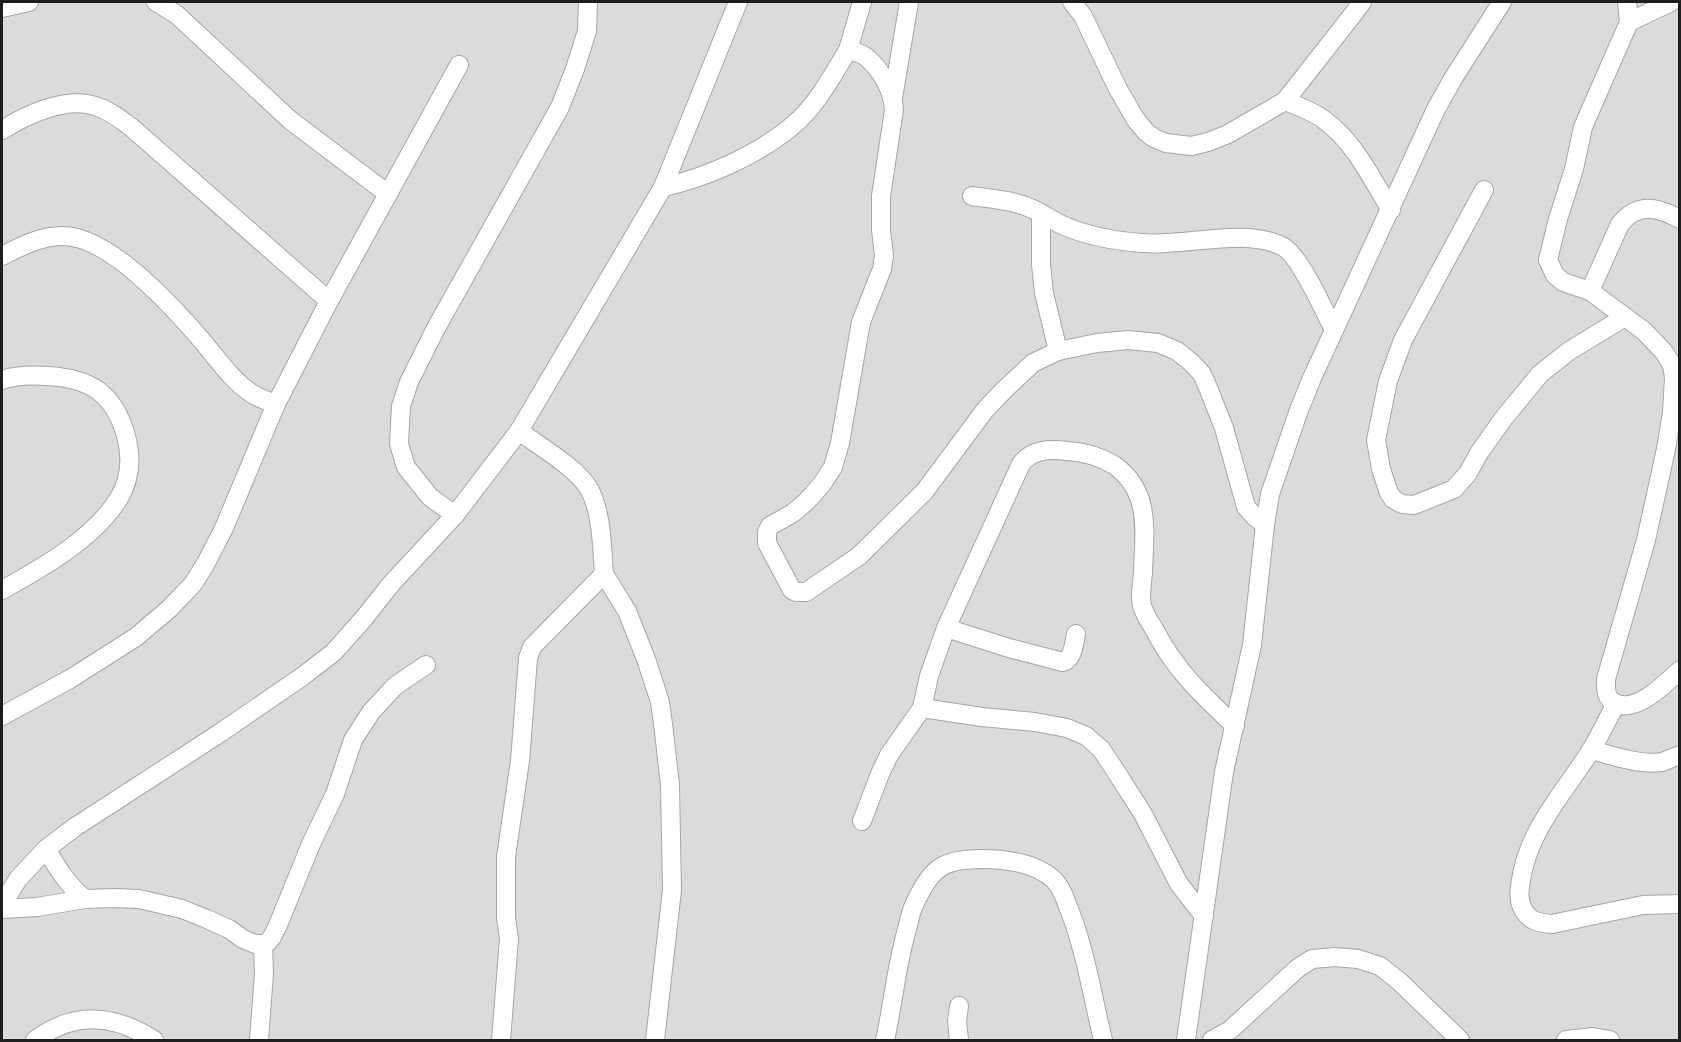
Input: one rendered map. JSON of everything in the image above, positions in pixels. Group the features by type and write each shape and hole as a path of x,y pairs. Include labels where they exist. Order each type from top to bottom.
{"street":[{"path":"2,8 29,2"},
{"path":"156,2 176,14 290,120 388,194"},
{"path":"454,515 430,497 406,467 399,444 401,406 409,382 436,328 560,107 587,31 588,2"},
{"path":"426,665 394,686 371,712 353,740 335,794 311,844 278,925 272,937 263,944 255,944 243,939 229,929 182,909 139,899 86,899 37,908 2,907 18,879 46,849 75,826 268,700 334,652 391,584 454,515 519,431 663,187 738,2"},
{"path":"663,187 682,183 729,164 764,146 791,127 821,93 848,50 862,2"},
{"path":"909,2 893,98 894,110 881,196 884,255 882,269 861,322 836,459 822,484 807,501 793,513 770,526 767,532 767,543 792,590 806,592 859,556 924,492 985,410 1034,363 1058,351 1096,343 1128,340 1158,343 1177,351 1192,363 1202,374 1224,428 1246,507 1265,525"},
{"path":"1072,2 1083,16 1118,89 1136,120 1154,138 1179,146 1208,142 1228,134 1285,101 1362,2"},
{"path":"1186,1041 1224,772 1252,645 1270,494 1312,378 1436,109 1502,2"},
{"path":"1627,2 1629,22 1583,127 1574,169 1548,255 1549,264 1555,275 1563,282 1590,291 1644,331 1672,364 1674,397 1666,448 1646,540 1606,679 1607,697 1619,705 1641,701 1661,688 1680,670"},
{"path":"1629,22 1671,2"},
{"path":"848,50 864,55 874,65 893,98"},
{"path":"2,716 70,679 136,637 169,609 193,584 224,528 276,404 329,301 459,65"},
{"path":"1285,101 1322,118 1339,132 1367,169 1391,210"},
{"path":"2,130 28,116 67,104 94,105 111,113 329,301"},
{"path":"1484,190 1403,340 1388,381 1376,440 1383,476 1393,499 1402,504 1414,505 1454,489 1468,473 1503,419 1540,374 1569,351 1625,317"},
{"path":"972,196 1030,207 1063,225 1090,235 1117,240 1177,243 1227,238 1261,240 1284,247 1301,267 1334,330"},
{"path":"1590,291 1620,224 1627,216 1638,210 1652,209 1664,211 1680,219"},
{"path":"1041,214 1041,264 1044,293 1058,351"},
{"path":"2,256 47,237 62,236 85,240 133,271 182,317 230,374 251,393 276,404"},
{"path":"2,380 31,375 64,376 94,388 111,401 119,415 130,451 129,474 120,497 103,520 41,568 2,590"},
{"path":"519,431 575,473 588,488 597,510 604,574 627,611 660,702 670,785 672,890 655,1041"},
{"path":"862,821 889,755 922,708 929,676 946,628 1021,464 1025,458 1036,452 1054,450 1086,453 1103,458 1125,473 1136,486 1142,506 1144,526 1142,607 1176,665 1195,688 1235,726"},
{"path":"501,1041 508,939 506,857 520,761 528,658 532,647 604,574"},
{"path":"946,628 1063,662 1070,658 1076,634"},
{"path":"1616,704 1591,750 1546,816 1528,852 1522,873 1520,903 1531,919 1540,923 1552,924 1643,905 1680,904"},
{"path":"922,708 1035,722 1067,728 1086,736 1101,749 1113,767 1143,814 1179,884 1204,916"},
{"path":"1591,750 1620,758 1654,762 1662,762 1680,755"},
{"path":"46,849 67,882 86,899"},
{"path":"885,1041 901,951 915,903 936,870 946,863 970,859 996,859 1036,868 1053,879 1060,887 1074,922 1085,962 1102,1041"},
{"path":"259,1041 264,974 263,944"},
{"path":"1212,1041 1230,1030 1298,968 1312,959 1335,957 1358,959 1380,966 1400,982 1460,1041"},
{"path":"958,1041 959,1006"},
{"path":"35,1041 55,1027 69,1022 94,1019 117,1022 154,1041"},
{"path":"1566,1041 1593,1037 1610,1041"}],"shaded area":[{"path":"2,2 1679,2 1679,1040 2,1040"}]}
